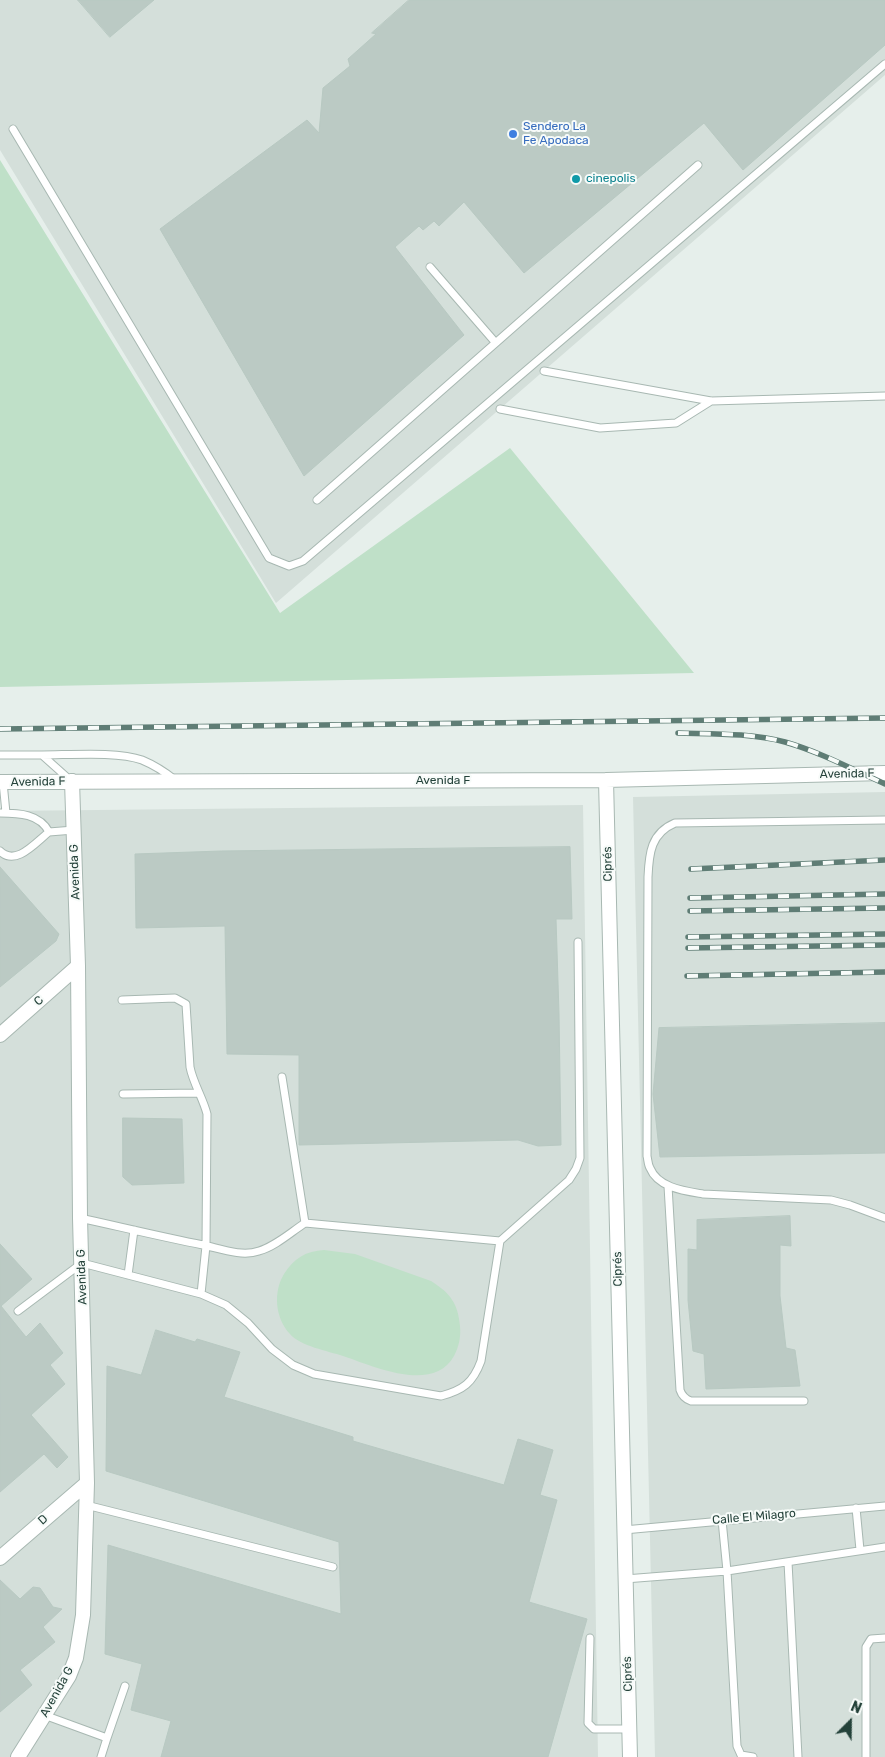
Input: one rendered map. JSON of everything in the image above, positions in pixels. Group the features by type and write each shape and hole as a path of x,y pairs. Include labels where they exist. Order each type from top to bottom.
{"street":[{"name":"Avenida F","path":"2,782 606,780 885,773"},
{"name":"Ciprés","path":"606,780 630,1757"},
{"name":"Avenida G","path":"18,1757 69,1676 76,1658 83,1615 87,1483 80,1218 78,966 72,781"},
{"name":"C","path":"0,1035 78,966"},
{"name":"D","path":"0,1558 87,1483"}],"lane":[{"path":"14,129 270,558 289,566 303,561 885,64"},
{"path":"316,500 698,165"},
{"path":"430,267 495,342"},
{"path":"544,371 711,401 885,396"},
{"path":"500,409 600,428 676,423 711,401"},
{"path":"42,755 72,781"},
{"path":"0,756 119,755 141,760 177,781"},
{"path":"2,782 3,813 24,814 37,818 45,825 49,832"},
{"path":"885,820 675,823 666,827 657,836 652,846 648,877 647,1156 650,1168 656,1178 668,1186 682,1191 703,1194 831,1200 864,1209 885,1218"},
{"path":"0,851 10,857 20,856 49,832 74,830"},
{"path":"18,1311 82,1263 202,1294 226,1305 248,1323 272,1349 293,1365 314,1374 441,1396 456,1392 468,1384 476,1375 482,1361 500,1241 569,1180 580,1158 578,942"},
{"path":"122,1000 175,998 186,1004 188,1058 192,1075 207,1114 206,1246 202,1294"},
{"path":"282,1077 304,1223"},
{"path":"123,1094 199,1093"},
{"path":"668,1186 680,1390 682,1395 686,1400 691,1401 804,1401"},
{"path":"80,1218 232,1252 247,1253 259,1251 274,1244 304,1223 500,1241"},
{"path":"128,1275 134,1230"},
{"path":"86,1505 333,1567"},
{"name":"Calle El Milagro","path":"624,1530 885,1506"},
{"path":"856,1508 860,1550"},
{"path":"722,1520 727,1571 737,1746 742,1755 753,1757"},
{"path":"625,1579 727,1571 885,1547"},
{"path":"788,1562 798,1757"},
{"path":"590,1638 588,1723 594,1729 630,1729"},
{"path":"866,1757 866,1647 868,1641 885,1638"},
{"path":"101,1757 125,1686"},
{"path":"44,1715 108,1738"}],"shaded area":[{"path":"0,0 885,0 885,75 276,603 0,150"},
{"path":"885,792 885,1757 655,1757 633,797"},
{"path":"583,805 598,1757 0,1757 0,811"}],"green space":[{"path":"0,160 280,613 510,448 694,673 0,687"},
{"path":"324,1250 355,1254 431,1281 448,1294 455,1305 460,1326 458,1345 454,1356 444,1367 432,1373 418,1375 402,1374 315,1348 300,1342 290,1334 281,1320 277,1305 280,1281 288,1268 301,1256"}],"building":[{"path":"78,0 154,0 110,37"},
{"name":"Sendero La Fe Apodaca","path":"409,0 885,0 885,45 743,170 704,123 524,273 464,202 439,226 434,221 423,230 419,226 395,247 464,335 304,476 160,229 307,120 319,133 323,88 350,66 348,59 376,34 372,33"},
{"path":"570,847 572,919 556,919 561,1145 538,1146 518,1140 299,1145 299,1055 227,1054 225,926 136,928 135,854 221,851"},
{"path":"0,867 59,934 56,941 0,987"},
{"path":"885,1023 885,1153 660,1157 653,1094 659,1028"},
{"path":"123,1118 182,1119 184,1183 132,1185 123,1177"},
{"path":"790,1216 791,1246 780,1245 780,1296 786,1348 795,1350 800,1386 706,1389 704,1354 693,1351 688,1300 688,1249 697,1250 697,1220"},
{"path":"0,1244 32,1279 1,1306 26,1337 40,1323 63,1353 50,1365 65,1384 31,1415 68,1457 57,1468 44,1454 0,1492"},
{"path":"156,1330 195,1342 197,1339 240,1352 224,1397 353,1437 353,1441 504,1485 518,1439 553,1450 540,1495 557,1500 529,1602 587,1619 548,1757 161,1757 171,1721 131,1710 142,1664 105,1654 108,1545 341,1614 339,1542 106,1471 107,1366 141,1375"},
{"path":"0,1580 20,1599 33,1587 40,1588 53,1607 62,1609 43,1627 55,1642 20,1670 32,1685 0,1712"}],"railway":[{"path":"0,729 885,718"},
{"path":"678,733 745,735 785,742 823,756 885,784"},
{"path":"691,869 885,860"},
{"path":"690,898 885,894"},
{"path":"690,911 885,908"},
{"path":"688,937 885,934"},
{"path":"688,948 885,945"},
{"path":"687,976 885,972"}],"place":[{"name":"Sendero La Fe Apodaca","path":"513,134"},
{"name":"cinepolis","path":"576,179"}]}
